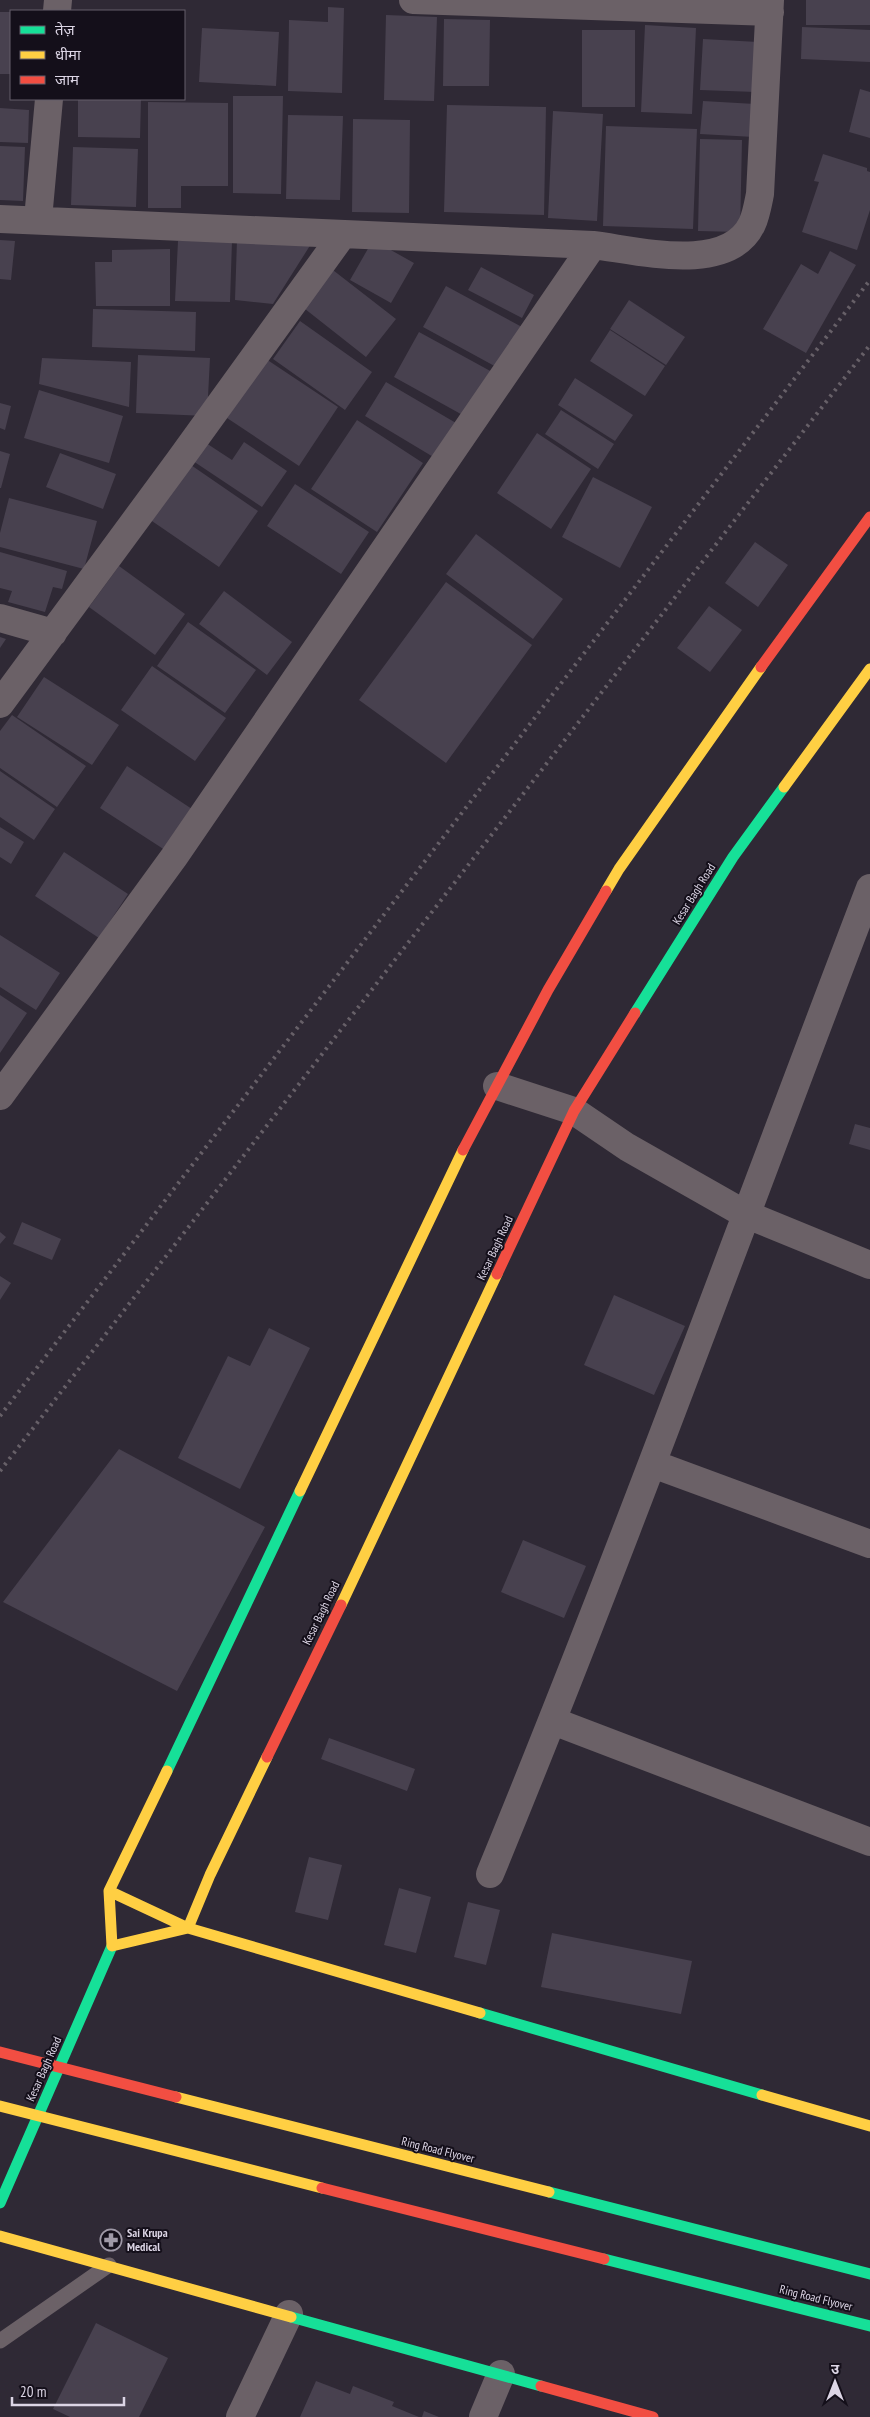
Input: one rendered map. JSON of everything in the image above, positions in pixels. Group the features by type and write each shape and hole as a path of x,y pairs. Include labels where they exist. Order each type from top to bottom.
{"main road":[{"path":"188,1928 112,1946 109,1891 462,1152 548,990 619,869 753,678 870,518"},
{"name":"Kesar Bagh Road","path":"188,1928 210,1875 353,1580 574,1111 733,857 870,669"},
{"path":"109,1891 188,1928 870,2126"},
{"name":"Kesar Bagh Road","path":"0,2203 112,1946"},
{"name":"Ring Road Flyover","path":"0,2052 870,2274"},
{"name":"Ring Road Flyover","path":"0,2106 870,2326"},
{"path":"0,2236 290,2314 653,2417"}],"street":[{"path":"0,219 38,219 593,245 688,256 718,252 737,243 752,225 760,194 770,6 413,0"},
{"path":"38,219 49,100"},
{"path":"0,704 343,234"},
{"path":"4,1083 174,857 593,245"},
{"path":"0,618 53,633"},
{"path":"490,1874 553,1721 653,1464 745,1214 870,888"},
{"path":"497,1086 574,1111 627,1147 745,1214 870,1265"},
{"path":"653,1464 870,1544"},
{"path":"553,1721 870,1842"},
{"path":"240,2417 290,2314"},
{"path":"483,2417 501,2374"}],"lane":[{"path":"0,2341 110,2265"}],"building":[{"path":"806,0 870,0 870,25 806,25"},
{"path":"328,7 344,8 342,93 288,91 289,20 328,22"},
{"path":"0,12 10,12 10,74 0,74"},
{"path":"386,15 437,17 434,101 384,100"},
{"path":"444,19 490,20 489,86 443,86"},
{"path":"645,25 696,28 692,114 641,112"},
{"path":"802,27 870,30 870,62 801,59"},
{"path":"202,28 279,32 276,86 199,82"},
{"path":"582,30 635,30 635,107 582,107"},
{"path":"703,39 758,42 756,92 700,90"},
{"path":"860,89 870,92 870,138 849,132"},
{"path":"233,96 283,96 281,194 233,193"},
{"path":"78,100 141,100 140,138 78,137"},
{"path":"703,101 755,104 754,137 700,134"},
{"path":"148,102 228,103 228,186 181,186 181,208 148,208"},
{"path":"447,105 546,107 544,215 444,212"},
{"path":"0,108 29,110 28,143 0,142"},
{"path":"553,111 603,114 597,221 548,218"},
{"path":"288,115 343,116 340,200 286,199"},
{"path":"353,119 410,120 409,213 352,212"},
{"path":"606,126 697,129 693,229 603,226"},
{"path":"700,139 742,140 740,232 698,231"},
{"path":"0,146 25,147 23,201 0,200"},
{"path":"73,147 138,149 136,207 71,205"},
{"path":"823,154 867,168 867,171 870,172 870,210 857,250 802,232 819,182 814,181"},
{"path":"0,240 15,241 11,280 0,279"},
{"path":"237,240 311,244 273,304 235,300"},
{"path":"373,240 414,263 391,303 350,280"},
{"path":"178,241 232,241 230,302 175,301"},
{"path":"170,249 170,306 96,306 95,262 112,262 112,250"},
{"path":"830,251 856,265 806,353 763,329 801,264 818,274"},
{"path":"329,267 396,319 366,357 300,305"},
{"path":"481,267 534,295 522,318 468,290"},
{"path":"446,286 522,327 500,369 423,327"},
{"path":"629,300 685,337 666,365 610,329"},
{"path":"93,309 196,312 195,351 92,347"},
{"path":"300,321 372,372 345,410 273,359"},
{"path":"610,330 665,366 645,396 590,361"},
{"path":"419,332 494,373 468,418 394,377"},
{"path":"138,355 210,358 207,416 136,413"},
{"path":"42,358 131,362 129,407 39,384"},
{"path":"266,359 338,407 299,466 227,418"},
{"path":"575,378 633,415 615,441 558,405"},
{"path":"386,382 456,423 435,458 365,416"},
{"path":"39,390 123,416 109,463 24,438"},
{"path":"0,403 11,406 5,430 0,428"},
{"path":"561,410 614,444 598,469 545,434"},
{"path":"357,420 423,463 377,532 311,489"},
{"path":"537,433 591,469 551,529 497,493"},
{"path":"244,442 287,471 262,507 193,461 206,443 232,460"},
{"path":"0,451 10,454 1,488 0,488"},
{"path":"60,453 116,474 103,509 46,487"},
{"path":"188,463 258,511 219,567 149,519"},
{"path":"593,477 652,507 620,568 562,537"},
{"path":"295,484 369,532 341,574 267,526"},
{"path":"9,498 97,521 84,569 0,547 0,533"},
{"path":"476,534 563,599 533,639 446,574"},
{"path":"755,542 788,565 758,607 725,583"},
{"path":"0,552 67,571 62,589 53,587 45,612 8,602 12,591 0,588"},
{"path":"119,566 185,614 155,655 89,607"},
{"path":"446,582 532,645 446,763 359,700"},
{"path":"224,591 292,642 267,675 199,624"},
{"path":"709,606 742,630 710,672 677,648"},
{"path":"188,622 256,670 225,713 157,666"},
{"path":"0,637 6,639 0,648"},
{"path":"152,666 226,718 195,761 121,710"},
{"path":"44,677 119,725 92,765 17,717"},
{"path":"12,715 86,766 57,807 0,768 0,731"},
{"path":"127,766 195,811 168,852 100,808"},
{"path":"0,771 55,809 34,840 0,817"},
{"path":"0,827 24,842 11,864 0,857"},
{"path":"64,852 128,894 99,938 35,896"},
{"path":"0,935 60,973 36,1010 0,987"},
{"path":"0,995 27,1013 0,1053"},
{"path":"855,1124 870,1128 870,1150 849,1144"},
{"path":"22,1222 61,1239 52,1260 13,1244"},
{"path":"0,1232 6,1237 0,1244"},
{"path":"0,1276 11,1283 0,1300"},
{"path":"614,1295 685,1326 654,1395 584,1365"},
{"path":"269,1328 310,1348 240,1489 178,1458 228,1356 250,1366"},
{"path":"119,1449 265,1527 177,1691 3,1602"},
{"path":"523,1540 586,1566 564,1618 501,1592"},
{"path":"329,1738 415,1769 407,1791 321,1759"},
{"path":"309,1857 342,1865 328,1920 295,1912"},
{"path":"399,1888 431,1897 416,1953 384,1945"},
{"path":"468,1902 500,1910 486,1965 454,1957"},
{"path":"552,1933 692,1961 681,2014 541,1987"},
{"path":"96,2323 168,2358 139,2417 70,2417 53,2409"},
{"path":"316,2381 350,2394 353,2386 394,2402 392,2406 419,2417 300,2417"},
{"path":"424,2411 439,2417 422,2417"}],"railway":[{"path":"0,1416 870,280"},
{"path":"0,1471 870,345"}],"traffic: fast":[{"path":"635,1013 733,857 784,787"},
{"path":"167,1771 300,1491"},
{"path":"0,2203 112,1946"},
{"path":"480,2013 762,2095"},
{"path":"549,2192 870,2274"},
{"path":"604,2259 870,2326"},
{"path":"291,2317 541,2386"}],"traffic: slow":[{"path":"606,891 619,869 761,667"},
{"path":"784,787 870,669"},
{"path":"300,1491 463,1150"},
{"path":"341,1605 497,1274"},
{"path":"188,1928 210,1875 267,1757"},
{"path":"167,1771 109,1891 112,1946 188,1928"},
{"path":"109,1891 188,1928 480,2013"},
{"path":"762,2095 870,2126"},
{"path":"176,2097 549,2192"},
{"path":"0,2106 322,2188"},
{"path":"0,2236 291,2317"}],"traffic: jam":[{"path":"761,667 870,517"},
{"path":"463,1150 548,990 606,891"},
{"path":"497,1274 574,1111 635,1013"},
{"path":"267,1757 341,1605"},
{"path":"0,2052 176,2097"},
{"path":"322,2188 604,2259"},
{"path":"541,2386 653,2417"}],"place":[{"name":"Sai Krupa Medical","path":"111,2240"}]}
